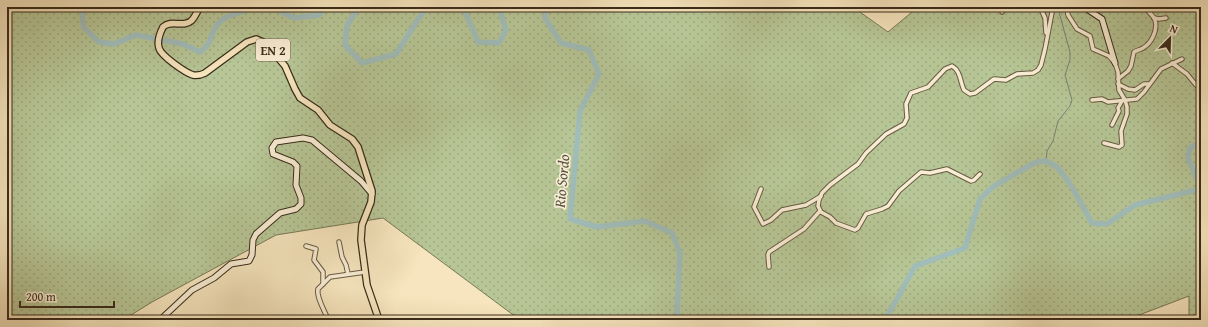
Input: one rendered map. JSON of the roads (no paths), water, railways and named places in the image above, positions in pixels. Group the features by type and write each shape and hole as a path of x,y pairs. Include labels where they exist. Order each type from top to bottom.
{"main road":[{"name":"EN 2","path":"200,7 193,20 184,24 169,23 165,25 158,42 158,48 165,56 188,73 197,76 205,73 248,41 255,39 263,42 270,47 285,65 301,99 319,110 333,127 355,142 359,150 372,194"},
{"path":"372,194 361,232 368,289 378,320"}],"street":[{"path":"1002,12 1006,7"},
{"path":"1040,7 1045,18 1046,39"},
{"path":"761,189 754,207 763,224 782,210 806,205 821,196 832,183 858,164 866,153 886,134 904,124 907,119 906,104 910,94 914,91 928,87 946,68 950,66 954,67 959,74 964,91 969,94 973,94 994,79 1006,80 1019,74 1033,73 1037,71 1042,63 1053,7"},
{"path":"1066,7 1068,15 1078,30 1089,36 1093,49 1109,57 1115,63"},
{"path":"1118,79 1132,66 1134,52 1144,48 1151,41 1156,28 1154,18 1145,7"},
{"path":"1086,8 1102,19 1115,63 1118,79 1118,90 1124,100 1127,112 1121,131 1122,145 1118,147 1104,143"},
{"path":"1154,18 1166,18"},
{"path":"1092,100 1101,99 1107,102 1131,100 1140,97 1161,69 1182,59"},
{"path":"1172,63 1187,74 1196,85 1201,88"},
{"path":"1118,84 1135,90 1144,84 1149,84"},
{"path":"1112,125 1119,111 1118,108 1124,100"},
{"path":"160,320 190,291 214,278 229,265 236,262 249,261 252,255 253,240 256,234 280,213 296,209 300,206 301,198 296,182 297,166 293,162 273,154 272,148 276,142 303,138 311,139 357,178 372,194"},
{"path":"821,196 818,205 820,211 829,216 836,223 855,230 858,228 866,214 882,210 888,206 899,191 920,172 931,173 947,169 971,181 980,174"},
{"path":"357,178 362,178 367,175"},
{"path":"769,267 769,252 804,229 820,211"},
{"path":"339,242 348,274"},
{"path":"306,246 314,247 316,250 314,260 323,272 323,284"},
{"path":"328,320 317,292 318,289 330,277 365,272"}],"waterway":[{"name":"Rio Sordo","path":"84,7 82,15 84,28 99,42 114,44 136,35 183,44 200,52 209,43 215,28 219,23 234,14 257,7"},
{"name":"Rio Sordo","path":"272,7 294,18 319,15 325,7"},
{"name":"Rio Sordo","path":"358,7 347,26 345,45 362,63 396,54 426,7"},
{"name":"Rio Sordo","path":"463,7 478,42 499,43 506,30 499,7"},
{"name":"Rio Sordo","path":"546,7 545,18 561,43 589,50 599,74 580,111 570,219 597,227 645,221 672,233 680,253 677,312 680,320"},
{"path":"1046,161 1047,151 1053,141 1058,121 1070,106 1072,100 1065,75 1070,60 1070,52 1059,12 1061,7"},
{"name":"Rio Sordo","path":"881,320 888,315 915,266 965,248 980,199 994,186 1036,162 1046,161 1057,167 1069,182 1092,223 1107,224 1135,205 1196,190 1199,184 1188,158 1190,148 1201,142"}]}
